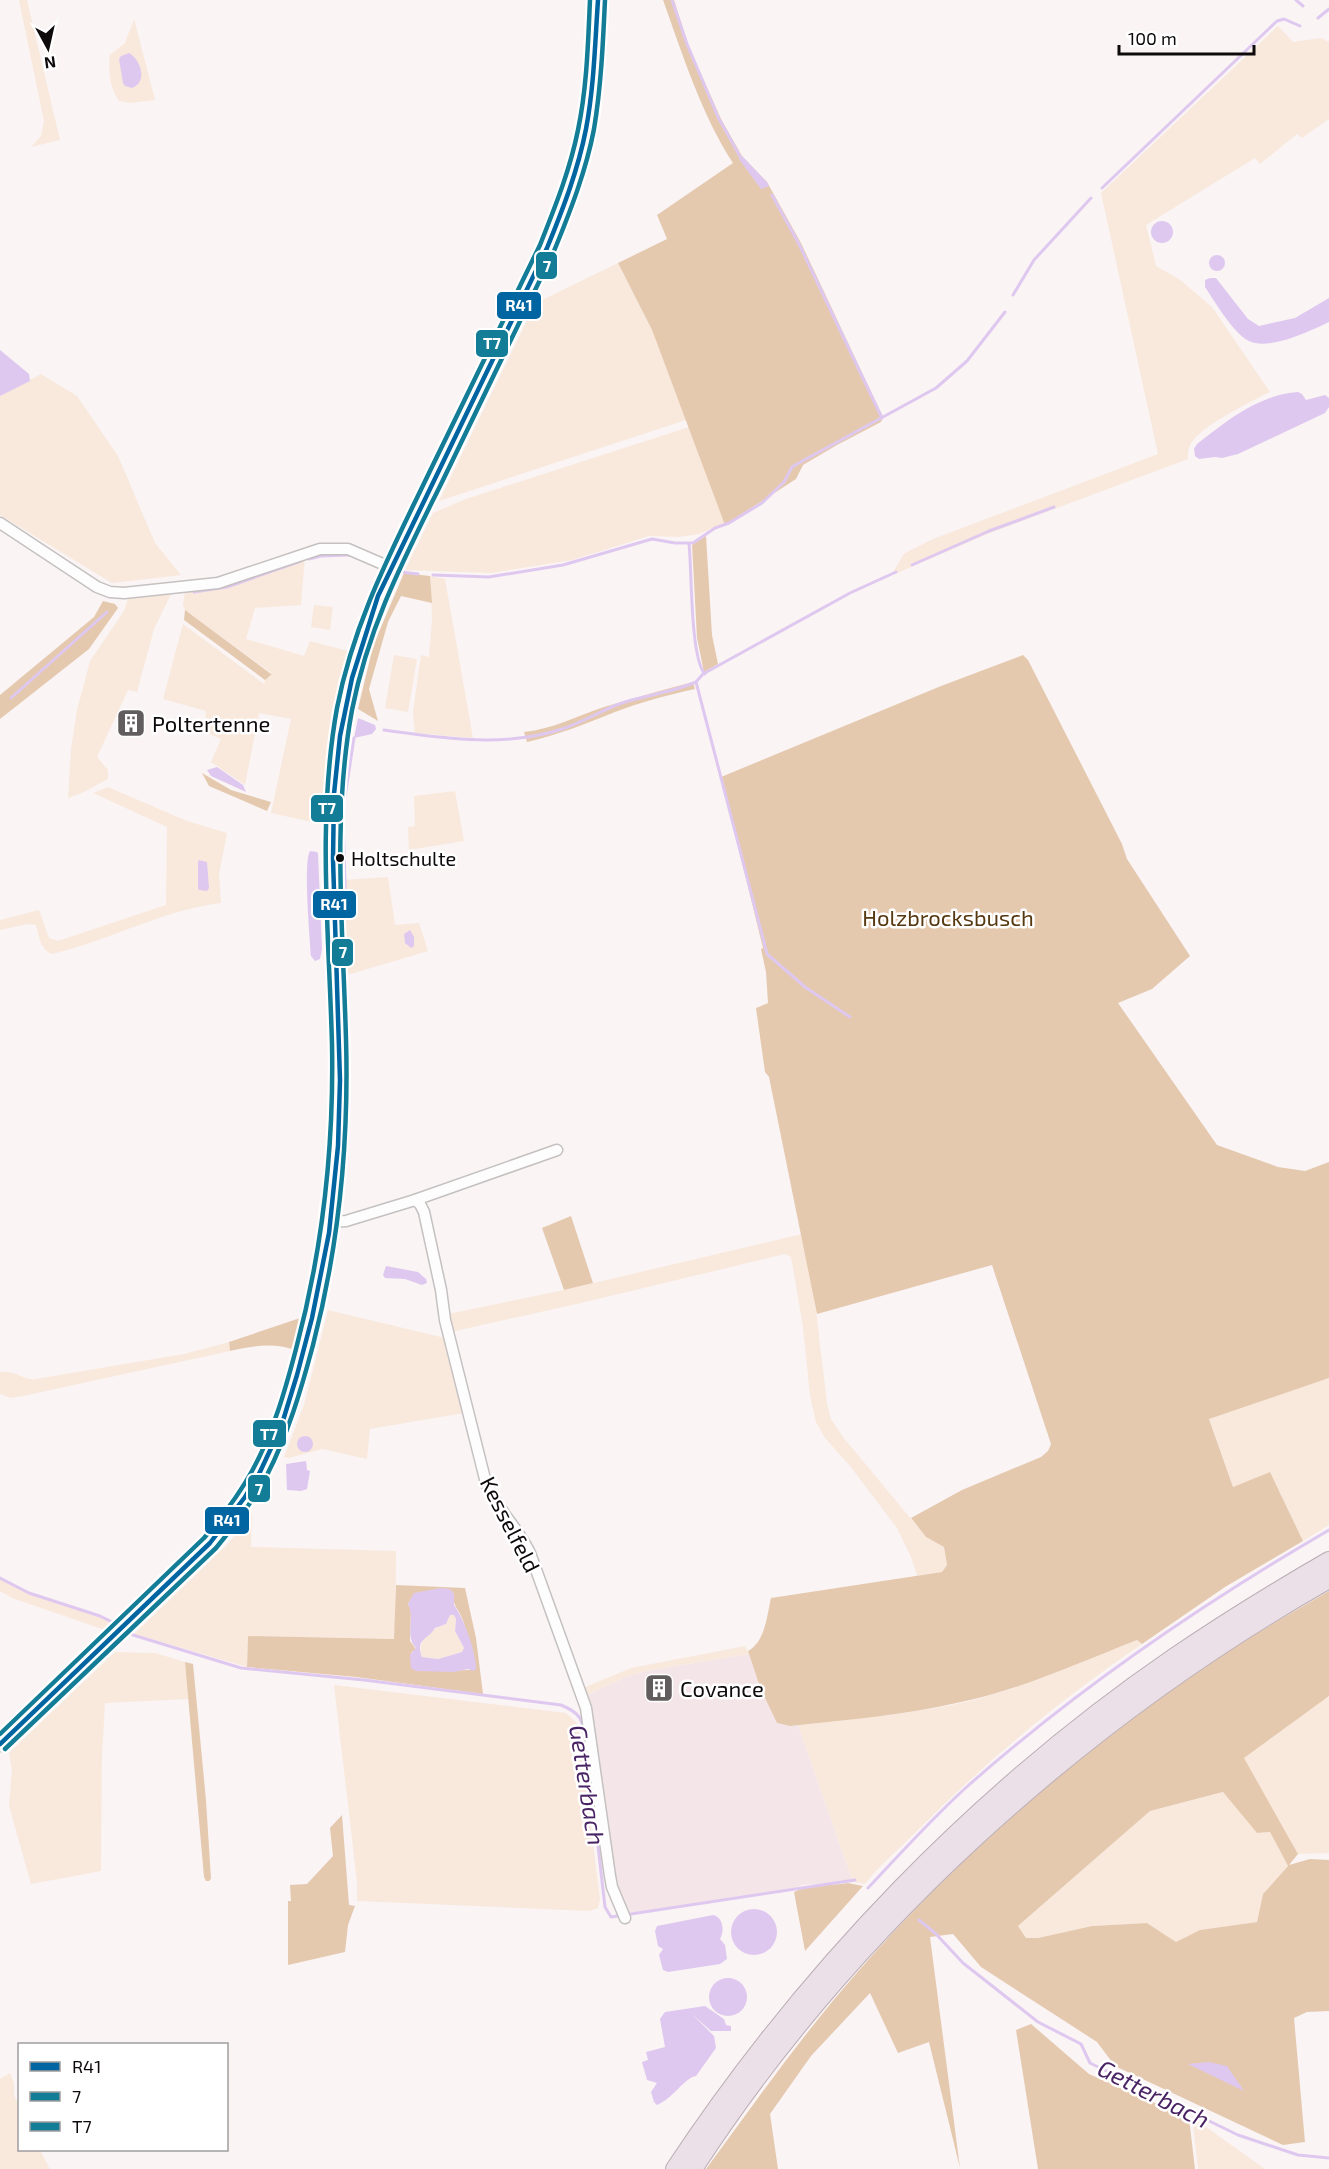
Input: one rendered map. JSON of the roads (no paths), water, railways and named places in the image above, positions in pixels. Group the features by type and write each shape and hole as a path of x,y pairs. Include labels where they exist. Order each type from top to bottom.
{"highway":[{"path":"675,2169 728,2092 817,1981 916,1874 978,1814 1074,1732 1166,1664 1233,1619 1329,1561"},
{"path":"693,2169 780,2050 826,1994 874,1940 983,1831 1074,1752 1129,1710 1243,1630 1329,1579"}],"main road":[{"path":"0,1744 210,1543 246,1498 270,1456 285,1418 312,1317 330,1222 339,1118 333,819 336,776 359,650 371,613 547,248 572,185 586,129 591,95 598,0"}],"street":[{"path":"0,523 98,587 110,592 124,593 218,583 320,549 348,549 392,568"},
{"path":"330,1222 346,1221 414,1200 557,1150"},
{"name":"Kesselfeld","path":"414,1200 420,1204 424,1212 437,1268 445,1320 486,1482 495,1502 518,1532 530,1553 586,1708 612,1887 624,1915"}],"waterway":[{"path":"672,0 687,44 718,117 742,160"},
{"path":"1296,0 1303,6"},
{"path":"1318,18 1329,9"},
{"path":"1102,188 1277,21 1284,19 1300,26"},
{"path":"772,195 799,244 882,418"},
{"path":"1013,295 1034,260 1091,198"},
{"path":"433,575 489,577 563,565 652,539 693,543 715,528 729,523 762,503 784,482 792,467 936,388 967,361 1005,312"},
{"path":"912,565 989,531 1054,507"},
{"path":"689,544 694,633 700,665 705,674"},
{"path":"309,559 321,556 350,555"},
{"path":"194,592 227,587 301,561"},
{"path":"401,572 418,574"},
{"path":"384,730 473,740 495,740 540,735 562,729 625,702 696,682 703,674 850,593 896,572"},
{"path":"11,698 107,612"},
{"path":"696,682 767,954 805,987 850,1017"},
{"path":"346,911 343,822 354,738"},
{"path":"868,1888 957,1796 1055,1714 1143,1648 1189,1617 1329,1530"},
{"name":"Getterbach","path":"0,1578 29,1593 112,1622"},
{"name":"Getterbach","path":"133,1635 241,1668 364,1680 561,1705 574,1712 581,1720 586,1745"},
{"name":"Getterbach","path":"587,1751 605,1907 611,1917 855,1880"},
{"name":"Getterbach","path":"919,1920 936,1934 963,1963 1038,2022 1081,2044 1090,2063 1238,2135 1298,2155 1329,2158"}],"place":[{"name":"Poltertenne","path":"131,723"},
{"name":"Holtschulte","path":"340,858"},
{"name":"Covance","path":"659,1688"}],"park label":[{"name":"Holzbrocksbusch","path":"948,917"}]}
